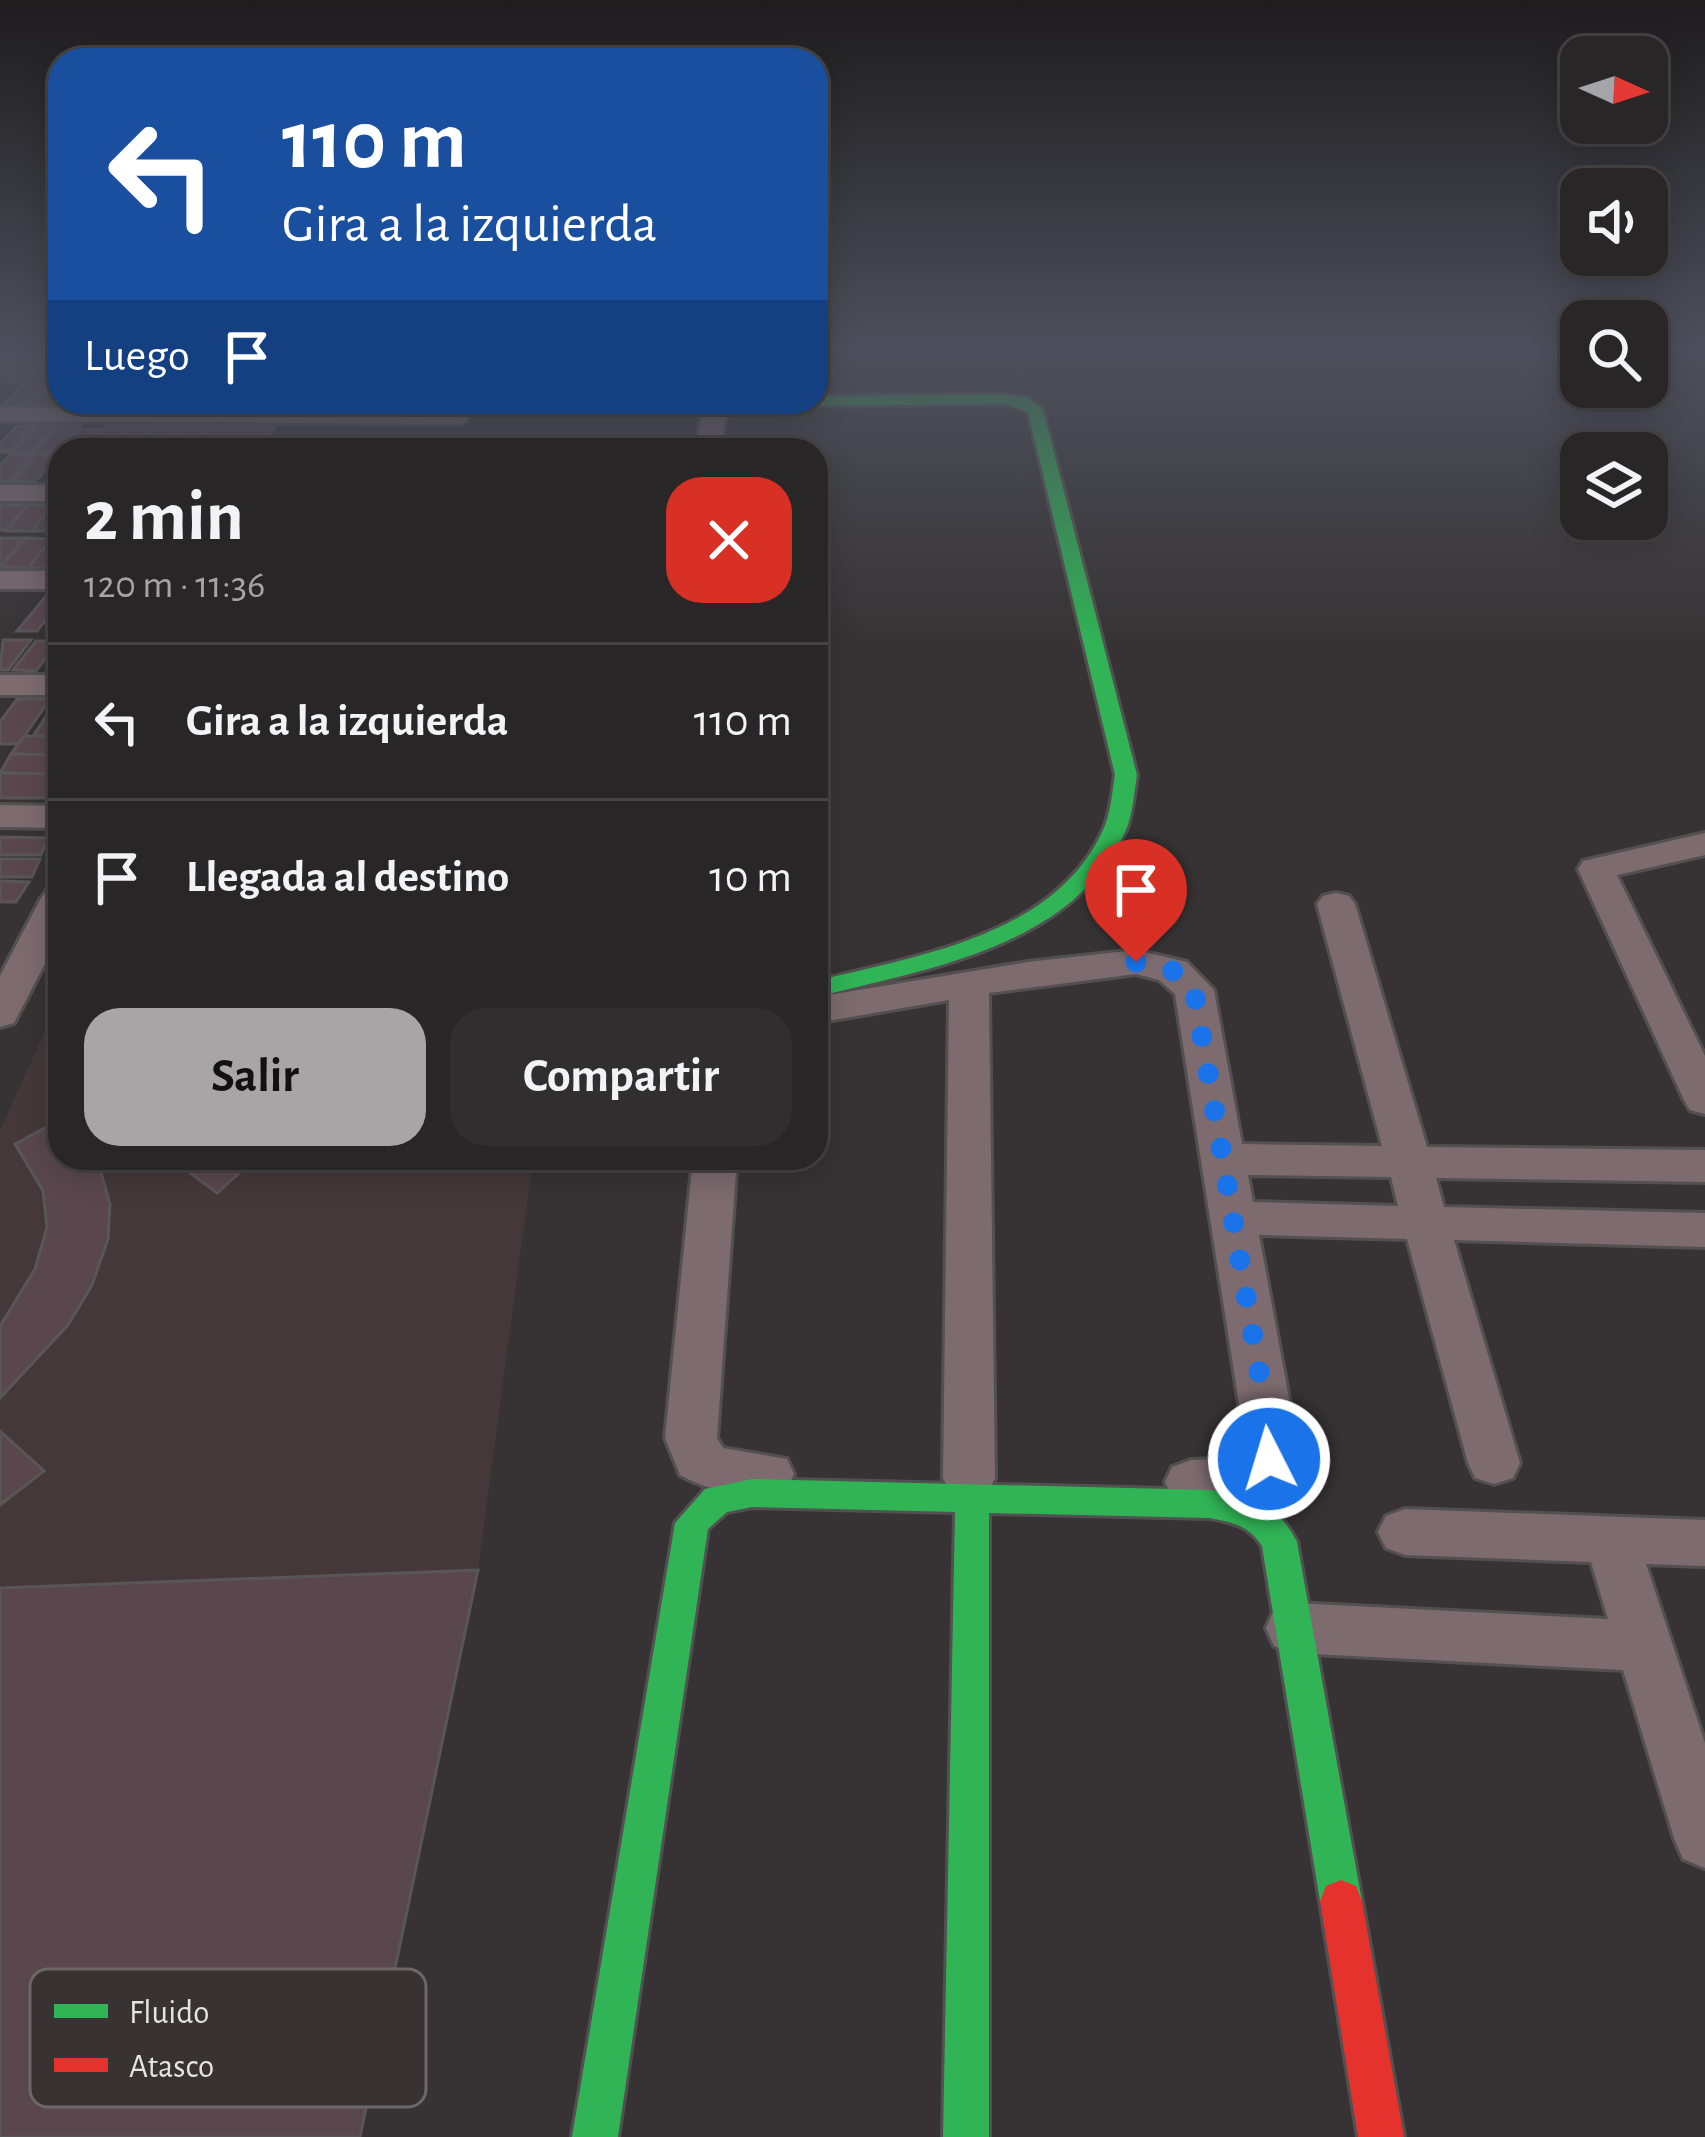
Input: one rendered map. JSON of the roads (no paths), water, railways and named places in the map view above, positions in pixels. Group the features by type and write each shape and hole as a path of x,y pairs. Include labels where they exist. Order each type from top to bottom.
{"street":[{"path":"828,986 1008,933 1071,894 1106,855 1124,812 1126,775 1044,448"},
{"path":"0,493 48,493"},
{"path":"0,580 48,580"},
{"path":"0,685 48,686"},
{"path":"0,816 48,817"},
{"path":"1705,844 1596,869 1705,1100"},
{"path":"1336,904 1493,1463"},
{"path":"0,1013 11,968 48,915"},
{"path":"595,2137 692,1523 706,1502 726,1494 1222,1483 1255,1474 1269,1459 1271,1442 1194,990 1186,979 1154,964 1136,962 828,1008"},
{"path":"966,2137 969,984"},
{"path":"1223,1160 1692,1166"},
{"path":"714,1170 691,1438 698,1460 739,1473 1210,1504 1257,1513 1270,1524 1280,1541 1381,2137"},
{"path":"1233,1218 1705,1230"},
{"path":"1405,1532 1705,1543"},
{"path":"1611,1539 1705,1838"},
{"path":"1294,1628 1644,1646"}]}
